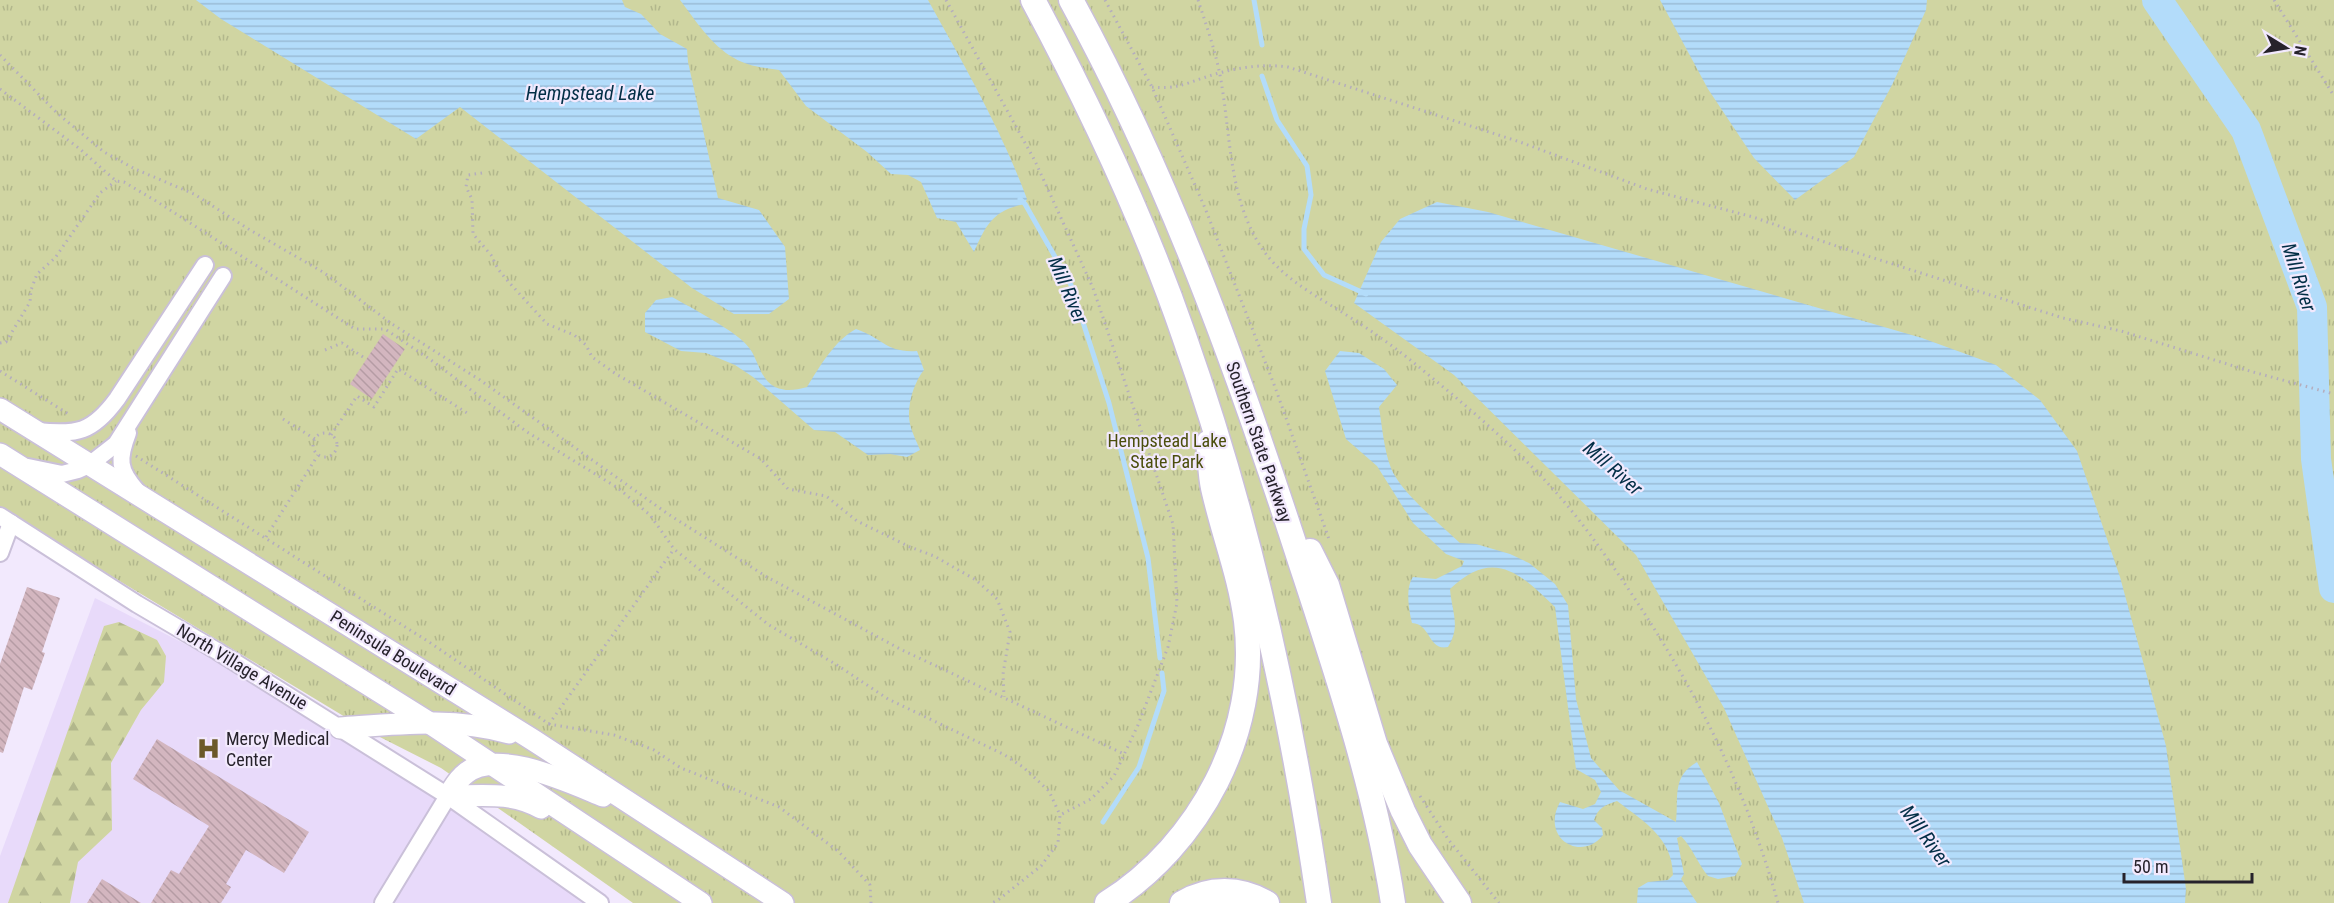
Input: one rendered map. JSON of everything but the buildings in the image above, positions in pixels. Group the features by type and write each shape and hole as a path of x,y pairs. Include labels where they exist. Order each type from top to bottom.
{"highway":[{"name":"Southern State Parkway","path":"1033,0 1088,106 1139,219 1184,335 1204,395 1240,514 1270,634 1296,758 1319,903"},
{"name":"Southern State Parkway","path":"1071,0 1122,98 1165,194 1230,357 1313,601 1367,780 1382,840 1393,903"},
{"path":"1107,903 1153,868 1196,818 1225,765 1243,701 1248,664 1246,622 1233,560 1213,487 1204,395"},
{"path":"1272,475 1327,585 1375,744 1402,811 1420,845 1459,903"},
{"path":"1182,903 1207,893 1226,891 1244,893 1267,903"}],"main road":[{"name":"Peninsula Boulevard","path":"0,409 533,740 783,903"},
{"path":"8,459 428,722 701,903"},
{"path":"340,728 428,722 484,726 533,740"},
{"path":"448,796 464,774 476,768 494,765 521,767 545,773 647,813"},
{"path":"448,796 505,795 517,798 616,846"}],"street":[{"path":"35,430 80,432 103,417 205,265"},
{"path":"8,459 62,474 89,465 116,444 223,276"},
{"path":"135,415 120,461 125,476 143,499"},
{"path":"0,553 5,520"},
{"name":"North Village Avenue","path":"5,520 448,796 600,903"},
{"path":"383,903 448,796"}],"path":[{"path":"946,0 1035,161 1093,288 1173,524 1177,603 1168,646 1138,725 1114,776 1091,799 1060,815"},
{"path":"1105,0 1152,87 1205,208 1275,387 1333,552"},
{"path":"1198,0 1219,74 1234,178 1244,216 1262,249 1282,273 1378,335 1424,371 1513,448 1553,489 1598,545 1661,637 1703,710 1748,809 1778,903"},
{"path":"2274,0 2334,96"},
{"path":"0,55 57,113 104,152 135,169 194,194 250,230 323,272 393,324 480,380 698,532 767,577 893,645 1124,754"},
{"path":"1152,87 1171,89 1249,67 1274,65 1288,67 1520,142 1647,189 1753,217 1839,247 2063,318 2121,331 2334,394"},
{"path":"0,89 80,149 116,181 124,182 156,201 356,329 385,329 527,432 618,488 650,515 674,549 769,626 837,665 888,699 1003,754 1023,767 1049,791 1060,815 1058,843 1041,866 992,903"},
{"path":"483,173 468,175 466,187 472,199 473,234 491,255 502,274 547,324 574,335 586,345 591,357 616,374 761,459 788,489 826,495 857,521 934,556 976,580 997,599 1010,632 1003,674 1004,697"},
{"path":"0,343 6,342 30,302 37,274 55,258 100,193 116,181"},
{"path":"325,350 342,343 366,359"},
{"path":"331,435 357,396 374,407 398,369 467,413"},
{"path":"0,371 90,427"},
{"path":"388,374 393,377"},
{"path":"283,419 315,439"},
{"path":"321,434 331,435 336,442 334,453 327,457 318,455 313,447 315,439 321,434"},
{"path":"123,447 429,642 549,724 614,735 654,750 681,768 779,807 838,851 870,885 871,903"},
{"path":"265,537 318,455"},
{"path":"549,724 674,549"},
{"path":"1419,794 1448,839 1499,903"}],"shaded area":[{"name":"Mercy Medical Center","path":"95,598 318,712 600,903 0,903 0,856"}],"green space":[{"name":"Hempstead Lake State Park","path":"0,0 2334,0 2334,903 633,903 441,768 370,732 0,509"},
{"path":"119,622 157,640 166,656 164,682 141,710 111,763 112,830 78,862 70,903 8,903 104,626"}],"water":[{"name":"Hempstead Lake","path":"196,0 622,0 625,7 641,14 660,34 687,49 718,198 759,210 785,247 789,299 769,314 734,314 692,288 460,107 416,139 221,19"},
{"path":"680,0 928,0 994,122 1027,199 1025,204 1005,210 992,220 974,252 956,222 937,218 921,182 908,175 891,174 867,152 806,106 779,70 744,63 726,53 704,32"},
{"path":"1660,0 1927,0 1926,10 1893,83 1854,157 1795,200 1754,158 1708,89"},
{"path":"1437,202 1488,212 1922,338 1996,365 2040,400 2077,451 2120,577 2166,746 2186,889 2185,903 1804,903 1782,838 1724,708 1636,555 1454,375 1354,303 1381,242 1400,219"},
{"path":"672,297 714,321 745,343 766,380 783,390 807,387 835,347 856,329 898,350 917,351 924,370 912,395 909,417 920,450 907,457 890,454 868,455 835,432 814,430 753,377 735,365 706,353 681,351 645,332 645,313 656,300"},
{"path":"1340,351 1359,353 1384,369 1397,385 1379,407 1389,461 1395,476 1408,493 1460,543 1476,544 1510,554 1529,563 1555,584 1568,605 1576,699 1591,758 1619,790 1676,822 1680,781 1683,774 1697,762 1719,803 1742,864 1735,876 1718,879 1708,876 1685,840 1681,836 1677,838 1684,874 1681,879 1697,903 1637,903 1638,888 1648,882 1668,880 1673,875 1671,862 1668,850 1655,832 1617,801 1602,808 1596,816 1594,820 1602,828 1603,835 1594,843 1584,847 1574,846 1559,836 1555,826 1555,815 1560,802 1583,809 1595,804 1601,792 1595,780 1576,769 1555,607 1517,575 1493,567 1479,570 1465,577 1450,589 1455,626 1448,647 1437,645 1423,628 1412,623 1408,593 1413,577 1436,579 1462,566 1464,561 1446,554 1413,523 1377,466 1346,439 1325,371"}],"waterway":[{"name":"Mill River","path":"1254,0 1262,45"},
{"name":"Mill River","path":"2157,0 2246,130 2312,307 2316,459 2334,588"},
{"name":"Mill River","path":"1262,76 1277,120 1307,166 1311,195 1304,229 1304,249 1324,275 1366,294"},
{"name":"Mill River","path":"1020,199 1071,285 1109,403 1148,558 1160,658"},
{"name":"Mill River","path":"1103,822 1139,767 1164,691 1162,673"}],"place":[{"name":"Mercy Medical Center","path":"208,749"}]}
